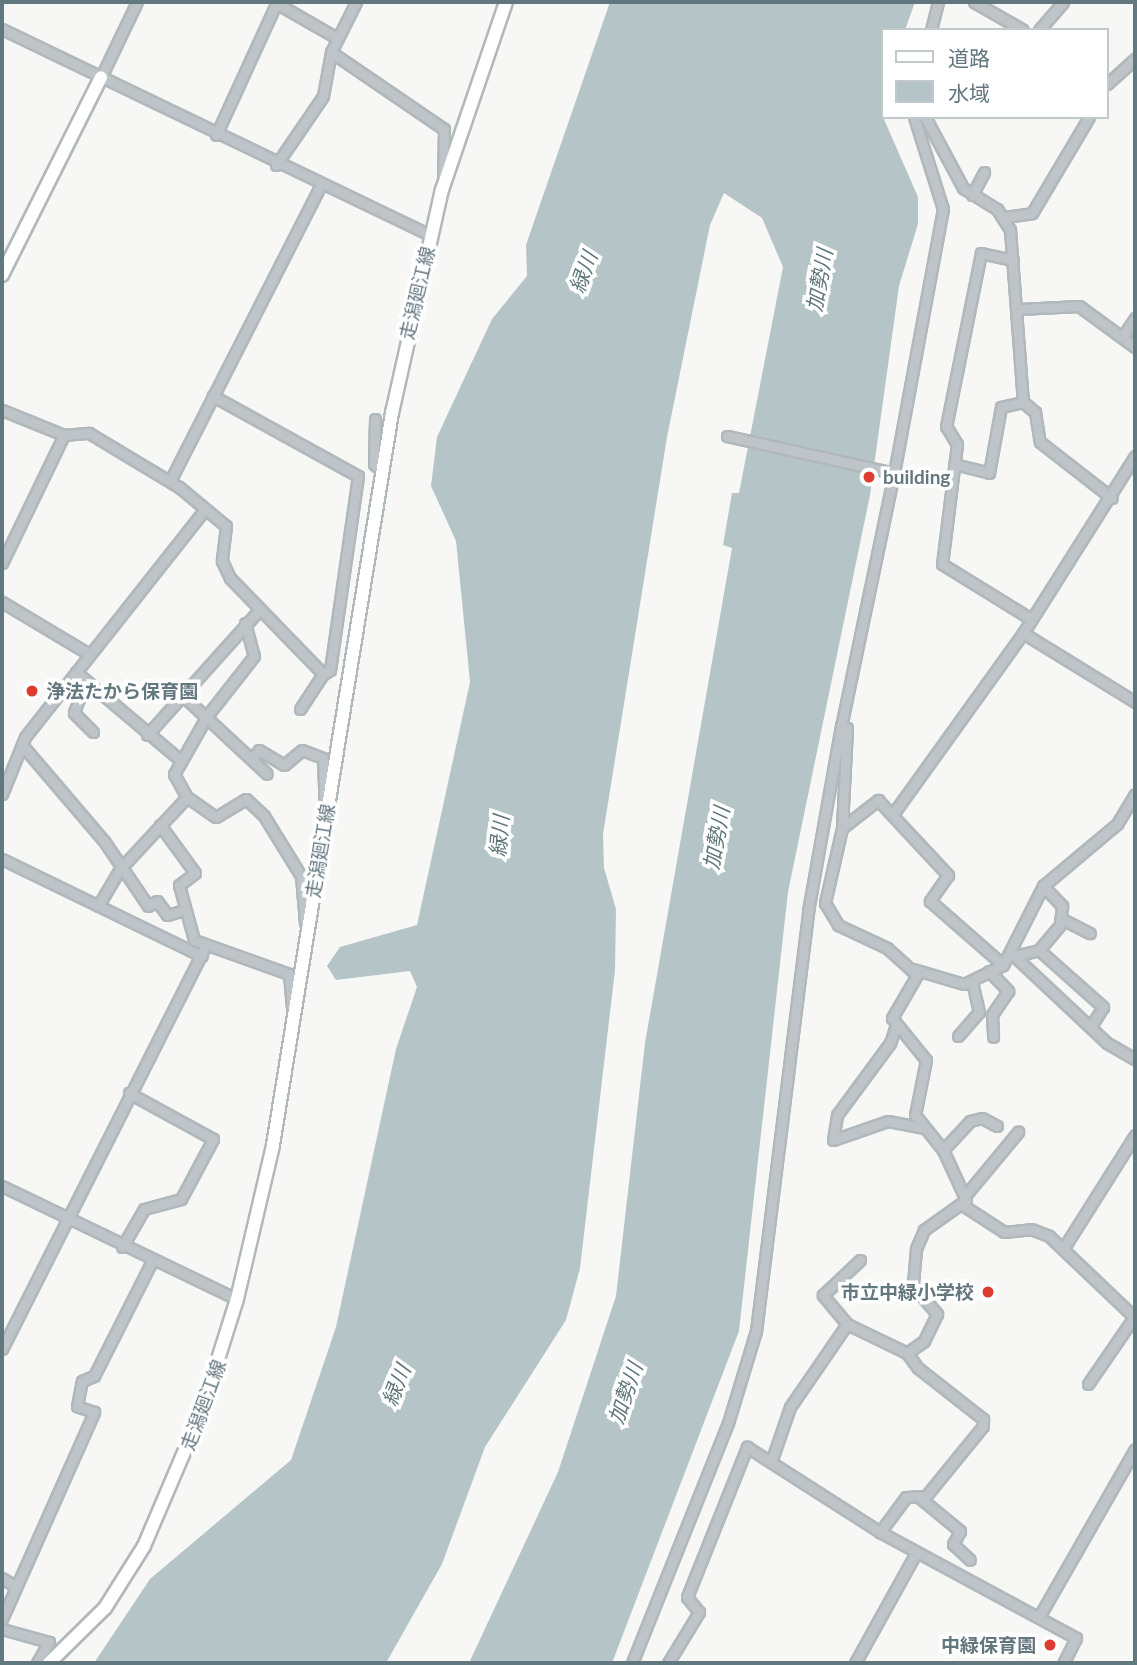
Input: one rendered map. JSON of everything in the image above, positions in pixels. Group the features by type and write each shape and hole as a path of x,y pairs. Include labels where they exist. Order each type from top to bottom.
{"main road":[{"name":"走潟廻江線","path":"49,1663 105,1608 144,1546 202,1410 237,1299 293,1019 381,470 430,235 442,190 506,2"},
{"path":"2,275 101,77"}],"street":[{"path":"101,77 137,2"},
{"path":"275,165 323,96 331,52 356,2"},
{"path":"932,28 938,2"},
{"path":"974,2 1019,28"},
{"path":"1041,28 1063,2"},
{"path":"216,135 276,3 337,38"},
{"path":"2,29 275,165 430,235"},
{"path":"331,52 444,130 442,190"},
{"path":"1109,82 1135,59"},
{"path":"632,1663 728,1423 756,1331 808,911 841,726 943,209 915,119"},
{"path":"926,119 973,192 1005,217 1018,310 1023,402 1035,412 1040,442 1112,498"},
{"path":"1005,217 1032,213 1088,119"},
{"path":"973,192 984,172"},
{"path":"170,481 320,186"},
{"path":"1013,260 981,253 946,426 957,444 942,564 1031,619"},
{"path":"1018,310 1079,306 1135,347"},
{"path":"1123,336 1135,318"},
{"path":"213,396 358,476 330,670 323,674 300,709"},
{"path":"954,464 989,473 1001,407 1023,402"},
{"path":"2,410 64,435 89,433 170,481 226,526 222,561 260,609 323,674"},
{"path":"374,419 374,464 381,470"},
{"path":"2,563 64,435"},
{"path":"727,436 891,471"},
{"path":"893,814 1023,633 1112,498 1135,456"},
{"path":"2,794 22,745 89,654 204,510"},
{"path":"2,602 89,654"},
{"path":"147,735 260,609"},
{"path":"245,623 254,656 206,718 179,759 174,774 187,797 216,817 246,799 264,816 301,876 307,938"},
{"path":"1023,633 1135,702"},
{"path":"76,672 147,735 179,759"},
{"path":"86,681 74,713 93,732"},
{"path":"181,694 267,774"},
{"path":"841,726 847,728 842,828 826,914 913,969 972,981 1003,965 1012,954 1043,886 1117,824 1135,794"},
{"path":"22,745 104,841 120,869 148,906 157,901 167,915 185,910"},
{"path":"252,759 259,750 284,765 302,750 323,758 325,817"},
{"path":"98,906 120,869 187,797"},
{"path":"842,828 878,800 948,875 930,901 1003,965"},
{"path":"160,825 195,873 179,885 194,940 204,951"},
{"path":"2,859 98,906 204,951 253,957 289,974 293,1019"},
{"path":"1012,954 1039,950 1060,923 1062,906 1043,886"},
{"path":"1060,923 1090,933"},
{"path":"1039,950 1103,1007 1091,1026"},
{"path":"2,1349 204,951"},
{"path":"1012,954 1091,1026 1135,1059"},
{"path":"913,969 914,983 893,1011 896,1025 926,1060 914,1106 925,1130 943,1150 962,1200 1004,1232 1040,1230 1063,1248 1135,1317 1088,1384"},
{"path":"989,971 1008,991 992,1019 993,1037"},
{"path":"972,981 979,1012 992,1019"},
{"path":"958,1036 979,1012"},
{"path":"896,1025 890,1043 837,1115 833,1140 888,1121 925,1130"},
{"path":"122,1247 144,1209 181,1199 213,1139 130,1093"},
{"path":"943,1150 970,1121 998,1126"},
{"path":"908,1353 924,1341 937,1314 913,1286 916,1249 924,1230 962,1200 1018,1132"},
{"path":"1063,1248 1135,1135"},
{"path":"2,1186 122,1247 237,1299"},
{"path":"860,1260 823,1295 847,1324 908,1353 918,1368 983,1419 983,1426 920,1498"},
{"path":"2,1619 13,1585 94,1412 77,1406 82,1381 93,1376 152,1261"},
{"path":"771,1462 790,1407 847,1324"},
{"path":"668,1663 699,1612 687,1597 743,1449 771,1462 916,1553 1040,1615 1076,1638 1063,1663"},
{"path":"1040,1615 1135,1449"},
{"path":"880,1532 906,1497 920,1498 960,1531 953,1544 970,1560"},
{"path":"855,1663 916,1553"},
{"path":"2,1578 13,1585"},
{"path":"2,1629 48,1642 37,1663"}],"water":[{"path":"610,2 915,2 906,28 881,28 881,119 884,119 918,197 918,224 899,286 870,495 788,892 739,1331 612,1663 469,1663 558,1472 616,1296 645,1043 732,548 723,545 732,493 739,493 783,267 762,218 724,193 710,225 667,437 603,834 604,868 616,909 615,970 580,1268 566,1320 485,1447 442,1564 386,1663 94,1663 150,1579 291,1460 336,1327 396,1049 417,987 410,971 336,980 327,966 340,947 417,925 470,682 456,541 431,486 437,437 492,319 527,276 526,245"}],"place":[{"name":"building","path":"869,477"},
{"name":"浄法たから保育園","path":"32,691"},
{"name":"市立中緑小学校","path":"988,1292"},
{"name":"中緑保育園","path":"1050,1645"}],"water label":[{"name":"緑川","path":"583,272"},
{"name":"加勢川","path":"819,280"},
{"name":"緑川","path":"499,836"},
{"name":"加勢川","path":"716,838"},
{"name":"緑川","path":"396,1385"},
{"name":"加勢川","path":"625,1393"}]}
